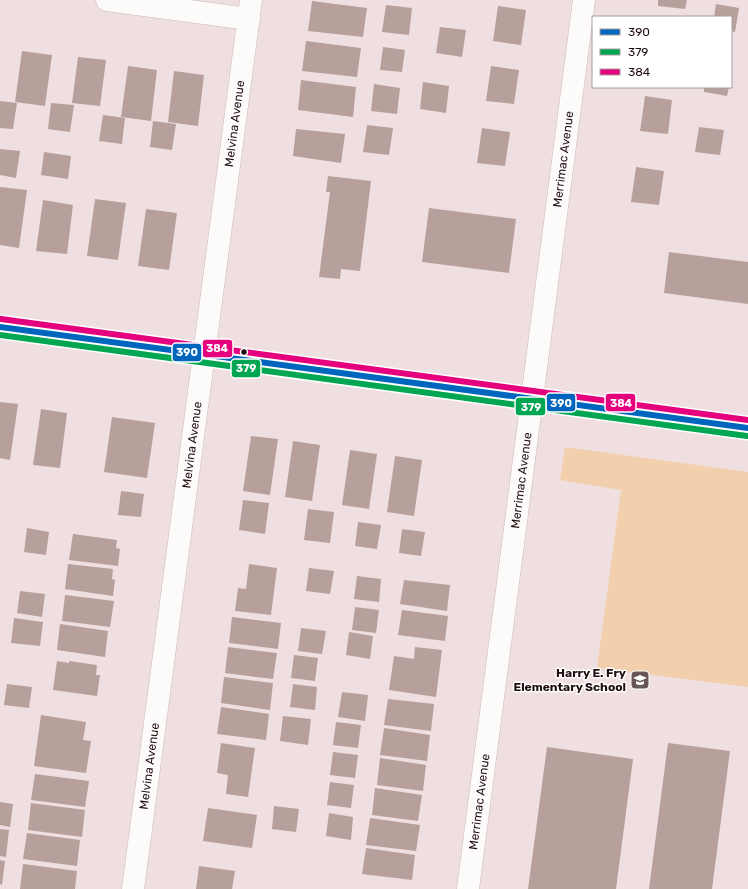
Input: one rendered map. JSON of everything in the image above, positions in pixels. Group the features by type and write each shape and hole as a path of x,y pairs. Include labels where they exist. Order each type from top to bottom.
{"main road":[{"path":"0,327 748,428"}],"street":[{"path":"107,0 250,9"},
{"name":"Merrimac Avenue","path":"468,889 584,0"},
{"name":"Melvina Avenue","path":"133,889 250,9"}],"shaded area":[{"path":"565,447 748,472 748,687 597,668 621,490 560,480"}],"building":[{"path":"658,0 687,0 685,9 658,6"},
{"path":"312,1 367,8 363,37 308,31"},
{"path":"716,4 739,8 735,32 732,31 732,16 714,16"},
{"path":"386,5 412,8 409,35 382,32"},
{"path":"498,6 526,10 521,45 493,41"},
{"path":"440,27 466,30 462,57 436,53"},
{"path":"306,41 361,48 357,77 302,71"},
{"path":"383,47 405,50 402,72 380,70"},
{"path":"22,51 52,55 45,106 15,102"},
{"path":"78,57 106,60 100,106 72,103"},
{"path":"128,66 157,70 151,121 121,117"},
{"path":"491,66 519,70 514,104 486,101"},
{"path":"174,71 204,75 198,126 168,122"},
{"path":"301,80 356,87 353,117 298,110"},
{"path":"423,82 449,86 446,113 420,109"},
{"path":"374,84 400,88 397,114 371,111"},
{"path":"704,88 729,88 727,96 704,92"},
{"path":"645,96 672,100 668,134 640,131"},
{"path":"0,101 17,103 13,129 0,128"},
{"path":"51,103 74,105 70,132 48,129"},
{"path":"103,115 125,118 122,144 99,141"},
{"path":"153,121 176,124 172,150 150,147"},
{"path":"367,125 393,128 389,155 363,152"},
{"path":"699,127 724,130 720,155 695,152"},
{"path":"482,128 510,132 505,166 477,163"},
{"path":"296,129 345,134 341,163 293,156"},
{"path":"0,149 20,151 16,178 0,175"},
{"path":"44,152 71,156 68,179 41,175"},
{"path":"636,167 664,171 659,205 631,202"},
{"path":"328,176 371,181 360,271 341,269 340,279 319,277 330,192 326,192"},
{"path":"0,187 27,190 19,248 0,245"},
{"path":"95,199 126,203 118,260 87,256"},
{"path":"43,200 73,205 67,254 36,251"},
{"path":"429,208 516,219 509,273 422,262"},
{"path":"146,209 177,213 169,270 138,266"},
{"path":"669,252 748,262 748,304 664,293"},
{"path":"0,402 18,404 10,460 0,458"},
{"path":"41,409 67,413 60,468 33,465"},
{"path":"112,417 155,423 147,478 104,472"},
{"path":"251,436 278,439 270,495 243,491"},
{"path":"293,441 320,445 312,501 285,497"},
{"path":"350,450 377,454 369,509 342,505"},
{"path":"395,456 422,460 414,516 387,512"},
{"path":"121,491 144,494 141,517 118,515"},
{"path":"243,500 269,503 265,534 239,530"},
{"path":"308,509 334,512 330,543 304,540"},
{"path":"358,522 381,525 377,549 355,546"},
{"path":"27,528 49,532 46,555 24,552"},
{"path":"402,529 425,532 421,556 399,553"},
{"path":"73,534 117,540 116,548 120,549 118,566 69,560"},
{"path":"68,564 113,569 112,579 115,580 113,596 65,589"},
{"path":"249,564 277,568 271,615 235,611 238,588 246,589"},
{"path":"309,568 334,571 330,594 306,591"},
{"path":"357,576 381,579 379,602 354,599"},
{"path":"404,580 450,585 447,611 400,604"},
{"path":"20,591 45,594 42,617 17,613"},
{"path":"65,595 114,601 110,627 62,621"},
{"path":"355,607 379,610 376,633 352,630"},
{"path":"402,610 448,616 445,641 398,635"},
{"path":"232,617 281,623 278,649 229,643"},
{"path":"14,618 43,622 40,646 11,643"},
{"path":"60,624 108,631 105,657 57,650"},
{"path":"301,628 326,631 322,654 298,651"},
{"path":"349,632 373,636 370,659 346,655"},
{"path":"228,647 277,653 273,679 225,673"},
{"path":"415,647 442,650 436,697 389,690 394,656 414,659"},
{"path":"294,655 318,658 315,681 291,678"},
{"path":"57,661 97,665 96,675 100,675 97,696 53,690"},
{"path":"224,677 273,683 270,710 221,703"},
{"path":"7,684 32,687 29,708 4,705"},
{"path":"293,684 317,687 315,710 290,707"},
{"path":"342,692 368,695 365,721 338,717"},
{"path":"388,699 434,704 431,731 384,725"},
{"path":"221,707 269,714 266,740 217,734"},
{"path":"41,715 86,722 83,740 91,741 86,773 34,766"},
{"path":"283,716 311,719 308,745 280,741"},
{"path":"336,722 361,725 358,748 333,745"},
{"path":"384,728 430,735 427,761 380,755"},
{"path":"221,743 255,748 248,797 226,794 228,775 217,773"},
{"path":"668,743 730,751 712,889 649,889"},
{"path":"547,747 633,759 616,889 528,889"},
{"path":"333,752 358,755 355,778 330,775"},
{"path":"380,758 426,765 423,791 377,785"},
{"path":"35,774 89,781 85,807 31,800"},
{"path":"330,782 354,785 351,808 327,805"},
{"path":"375,788 422,795 418,821 372,815"},
{"path":"0,802 13,804 10,827 0,825"},
{"path":"31,803 85,810 82,837 28,830"},
{"path":"274,806 299,809 296,832 272,829"},
{"path":"208,808 257,815 252,848 203,841"},
{"path":"329,813 353,817 351,840 326,836"},
{"path":"370,818 420,825 416,851 366,845"},
{"path":"0,829 9,830 6,857 0,856"},
{"path":"27,833 80,840 77,866 23,859"},
{"path":"366,848 415,855 412,880 362,874"},
{"path":"0,860 5,861 2,885 0,884"},
{"path":"23,864 77,871 75,889 20,889"},
{"path":"199,866 235,871 232,889 196,889"}],"transit line":[{"name":"384","path":"1,319 748,420"},
{"name":"390","path":"0,327 748,428"},
{"name":"379","path":"0,335 747,436"}],"place":[{"name":"Harry E. Fry Elementary School","path":"640,680"}]}
